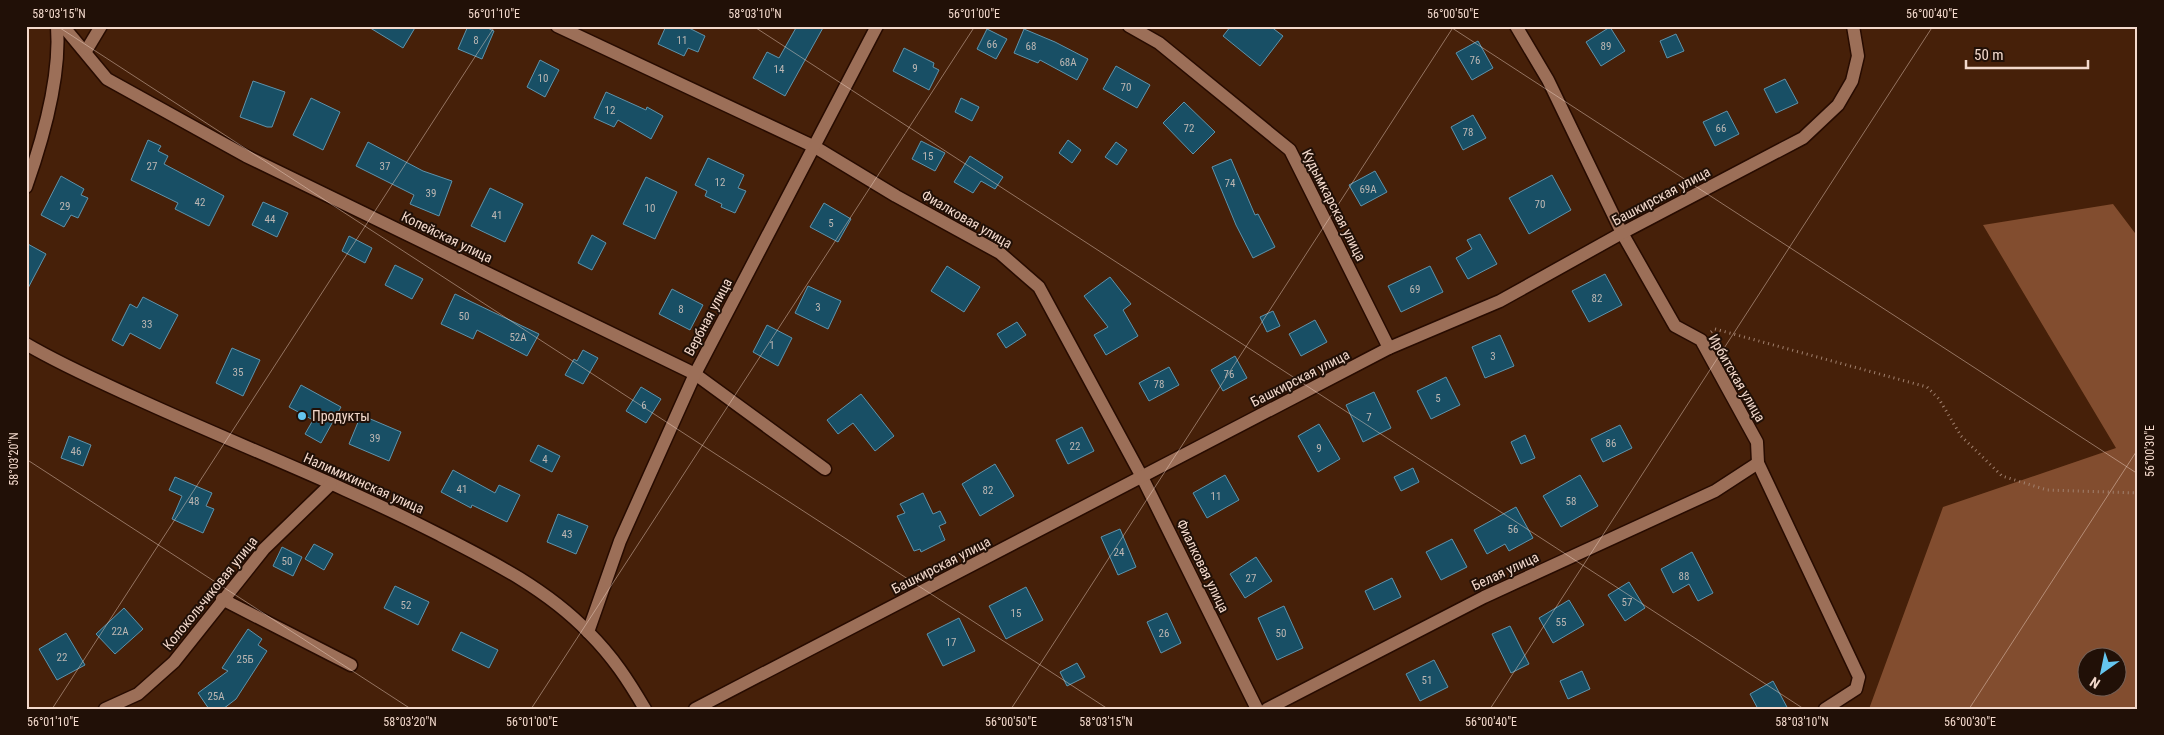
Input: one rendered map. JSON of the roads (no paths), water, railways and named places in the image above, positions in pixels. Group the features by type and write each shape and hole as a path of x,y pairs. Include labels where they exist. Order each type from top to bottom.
{"street":[{"path":"26,188 40,147 56,68 59,51 57,26"},
{"name":"Копейская улица","path":"63,26 86,51 107,79 246,156 695,374 825,469"},
{"path":"86,51 100,26"},
{"name":"Фиалковая улица","path":"557,26 815,147 896,196 1000,253 1039,287 1142,476 1257,709"},
{"name":"Вербная улица","path":"588,632 620,541 695,374 877,26"},
{"name":"Кудымкарская улица","path":"1129,26 1159,43 1290,150 1389,348"},
{"name":"Ирбитская улица","path":"1516,26 1548,80 1622,233 1675,326 1701,340 1757,442 1758,463 1857,670 1859,683 1856,690 1825,709"},
{"name":"Башкирская улица","path":"695,709 1389,348 1500,301 1622,233 1803,138 1838,105 1852,81 1858,56 1853,26"},
{"name":"Налимихинская улица","path":"26,344 52,359 200,428 412,521 494,562 543,594 588,632 622,670 644,709"},
{"name":"Белая улица","path":"1267,709 1484,597 1716,491 1758,463"},
{"name":"Колокольчиковая улица","path":"105,709 138,694 174,662 264,548 330,484"},
{"path":"222,599 350,665"}],"place":[{"name":"Продукты","path":"302,416"}]}
